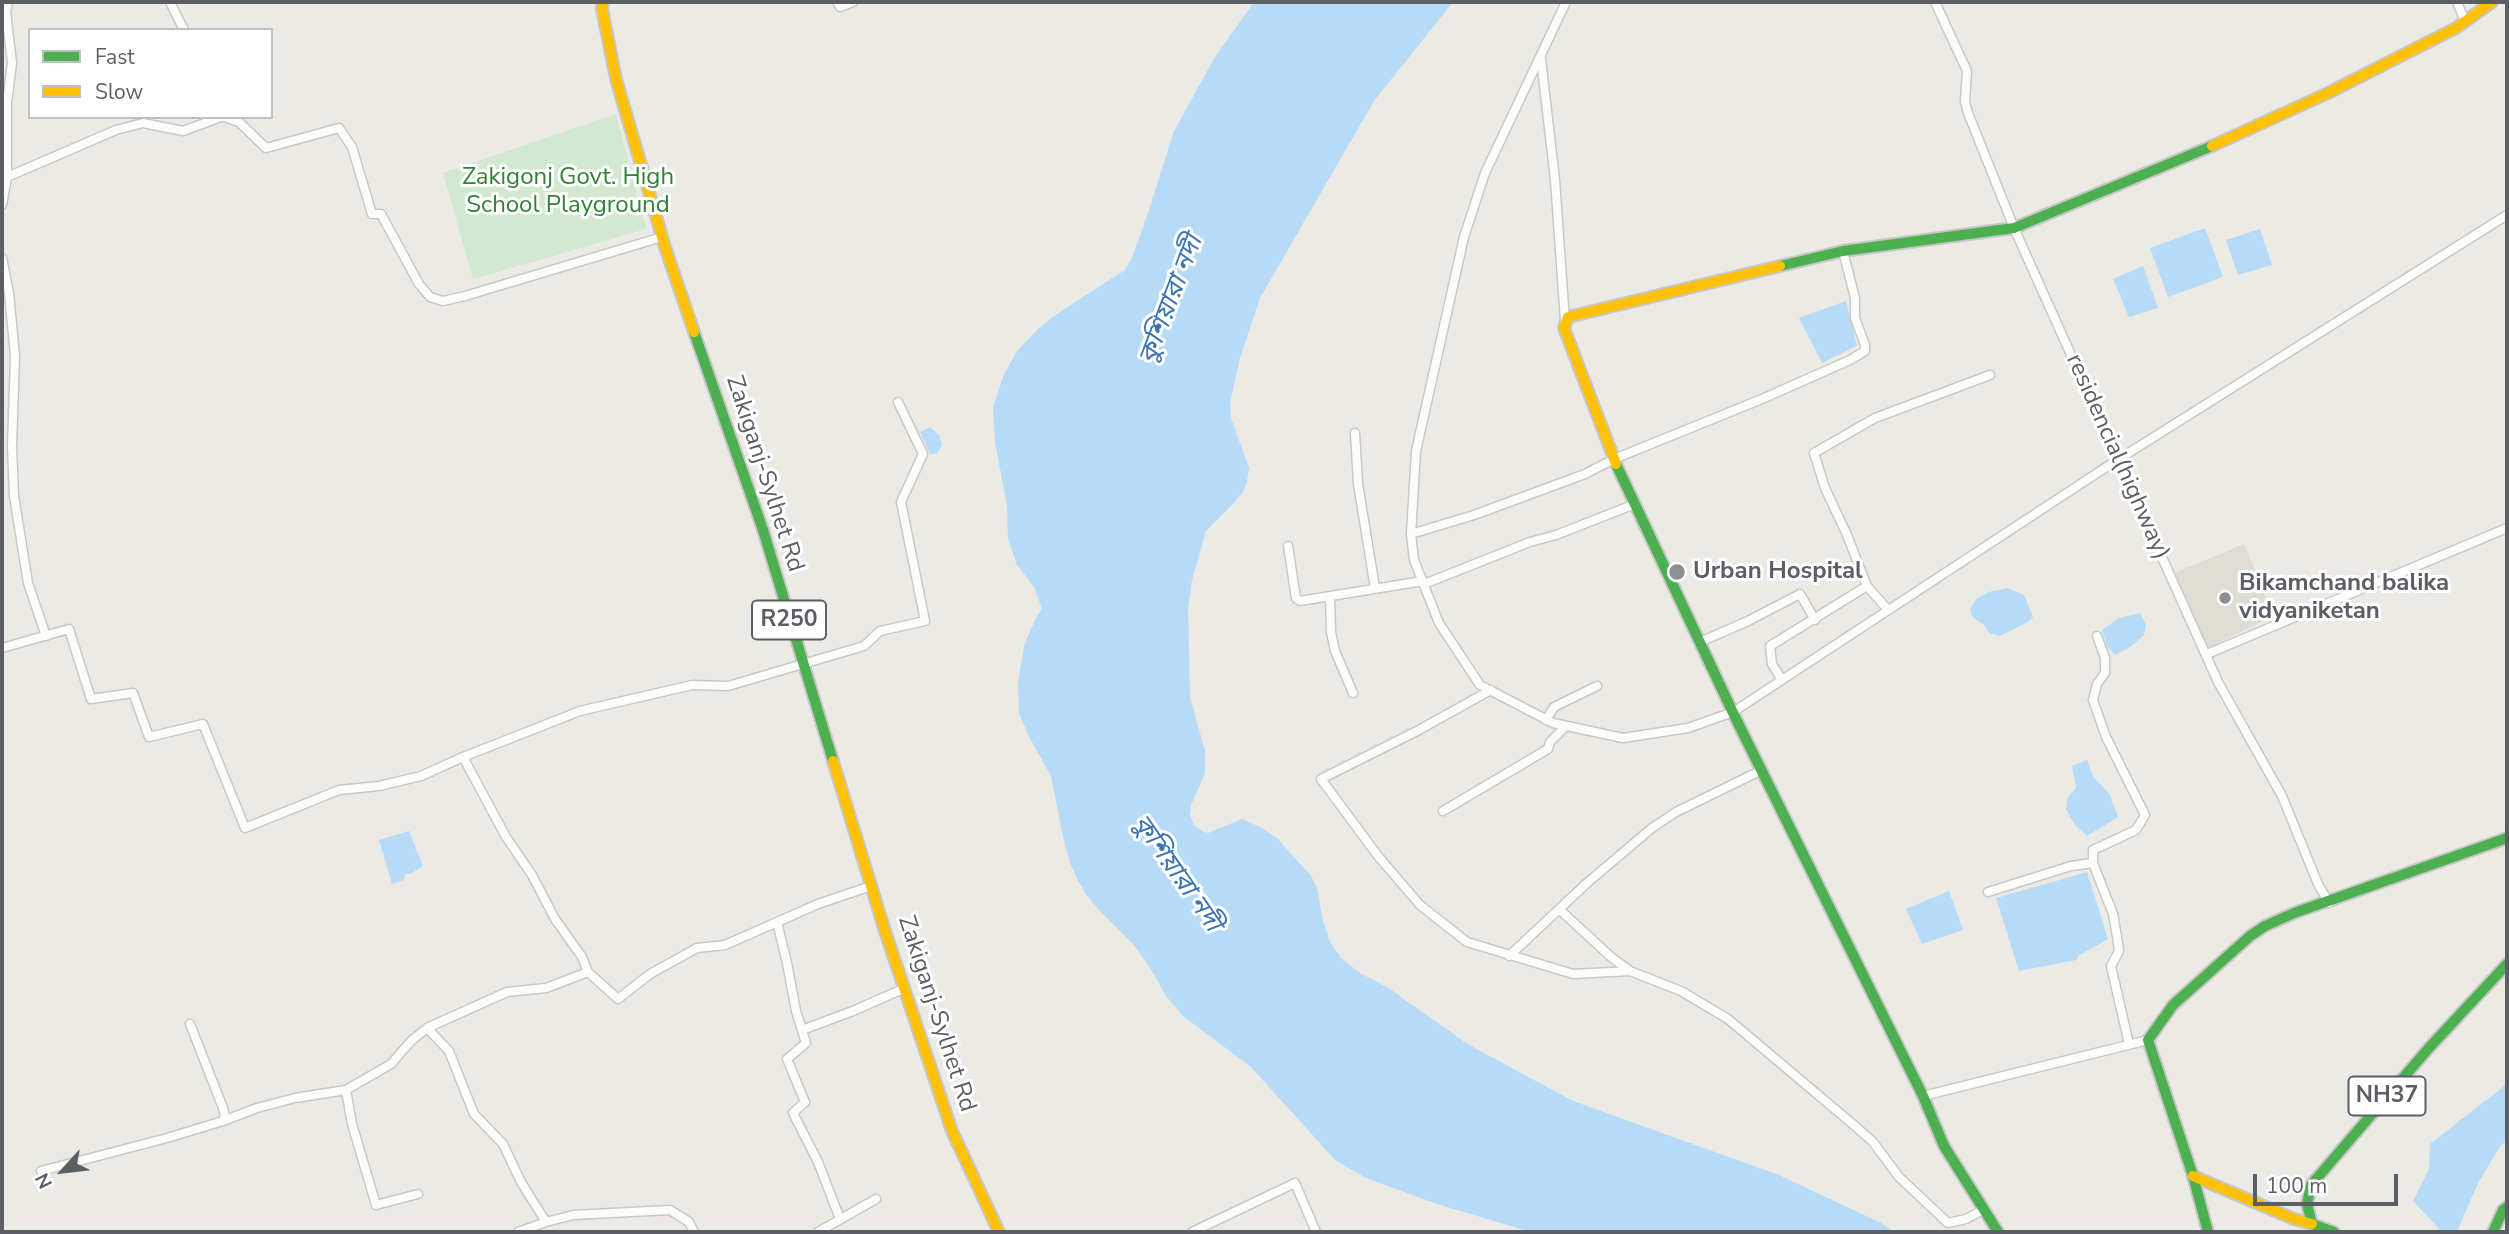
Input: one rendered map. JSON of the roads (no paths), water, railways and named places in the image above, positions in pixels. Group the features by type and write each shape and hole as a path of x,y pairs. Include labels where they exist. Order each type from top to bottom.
{"main road":[{"name":"Zakiganj-Sylhet Rd","path":"603,2 601,9 616,79 662,237 763,530 871,886 952,1131 999,1232"},
{"path":"1998,1232 1944,1146 1923,1096 1733,712 1614,459 1564,328 1564,321 1568,317 1843,251 2014,228 2194,154 2314,100 2465,21 2492,2"},
{"path":"2208,1232 2148,1040 2173,1005 2250,936 2265,926 2294,913 2507,838"},
{"name":"NH37","path":"2312,1224 2308,1196 2320,1174 2427,1049 2507,964"},
{"path":"2193,1177 2294,1219 2334,1232"},
{"path":"2493,1232 2507,1207"}],"street":[{"path":"2,205 7,177 7,103 12,63 6,12 8,2"},
{"path":"170,2 183,28"},
{"path":"837,2 840,7 853,2"},
{"path":"1566,2 1485,173 1464,237 1416,451 1411,534 1414,560 1439,623 1480,685 1546,719 1566,726 1623,738 1688,728 1733,712 2117,460 2507,215"},
{"name":"residencial(highway)","path":"1935,2 1967,71 1965,102 1968,113 2014,228 2218,682 2282,796 2318,884 2329,902"},
{"path":"2457,2 2465,21"},
{"path":"1541,57 1555,180 1564,321"},
{"path":"7,177 143,123 183,131 216,119"},
{"path":"238,120 266,148 339,128 352,147 372,214 381,214 419,284 430,297 443,301 662,237"},
{"path":"1411,534 1545,489 1730,413 1865,351 1855,317 1855,298 1843,251"},
{"path":"2,258 9,293 15,356 12,447 17,519 28,583 46,636"},
{"path":"1888,610 1867,586 1825,488 1814,453 1875,418 1990,375"},
{"path":"2,648 69,629 88,695 95,700 133,694 149,737 203,724 244,828 339,790 379,786 421,776 580,712 692,685 728,686 768,672 864,646 880,631 925,621 901,502 923,454 898,402"},
{"path":"1355,433 1358,484 1375,588"},
{"path":"1288,546 1296,598 1309,601 1375,588 1423,583 1635,504"},
{"path":"2207,654 2507,528"},
{"path":"1782,680 1772,664 1770,646 1867,586"},
{"path":"1700,642 1800,594 1815,620"},
{"path":"1330,597 1331,632 1335,651 1353,693"},
{"path":"2097,636 2105,658 2105,673 2097,684 2094,700 2106,737 2145,816 2136,830 2094,850 2093,863 2113,914 2119,951 2111,966 2129,1044"},
{"path":"1546,719 1554,707 1597,686"},
{"path":"1491,691 1321,779 1378,856 1420,905 1467,942 1573,974 1630,971"},
{"path":"1443,811 1548,750 1550,742 1566,726"},
{"path":"463,757 506,837 532,875 555,919 582,957 588,972 618,999 650,974 697,948 725,945 818,904 871,886"},
{"path":"1509,956 1587,883 1660,823 1676,812 1762,770"},
{"path":"1988,892 2044,874 2093,863"},
{"path":"1559,909 1630,971 1681,991 1728,1019 1873,1142 1899,1177 1948,1223 1966,1219 1983,1210"},
{"path":"776,922 806,1043 787,1059 805,1102 793,1113 818,1162 840,1219"},
{"path":"41,1171 223,1121 270,1104 346,1090 391,1064 411,1041 427,1028 507,992 546,988 588,972"},
{"path":"802,1030 853,1012 905,988"},
{"path":"190,1024 223,1108 223,1121"},
{"path":"427,1028 449,1051 474,1114 503,1144 546,1222"},
{"path":"1923,1096 2148,1040"},
{"path":"346,1090 352,1124 376,1205 418,1194"},
{"path":"1192,1232 1295,1183 1316,1232"},
{"path":"818,1232 876,1199"},
{"path":"518,1232 573,1215 670,1209 689,1222 694,1232"}],"water":[{"name":"কুশিয়ারা নদী","path":"1254,2 1453,2 1374,101 1260,298 1240,358 1230,403 1231,418 1249,468 1247,482 1243,492 1206,531 1192,580 1188,607 1190,697 1205,751 1205,773 1191,805 1190,815 1194,825 1208,833 1242,819 1277,838 1311,876 1317,888 1330,942 1341,958 1469,1045 1573,1101 1779,1175 1881,1223 1894,1232 1531,1232 1437,1204 1366,1178 1335,1160 1251,1067 1183,1016 1166,996 1134,945 1086,895 1078,880 1063,837 1051,776 1019,713 1018,682 1024,646 1042,608 1034,587 1017,565 1008,539 1007,506 995,442 993,408 1003,376 1017,351 1038,329 1125,270 1148,213 1174,131 1215,57"},
{"path":"2205,228 2223,277 2168,297 2150,248"},
{"path":"2260,229 2272,265 2238,275 2226,240"},
{"path":"2143,266 2158,308 2129,317 2113,279"},
{"path":"1846,301 1857,346 1822,363 1799,318"},
{"path":"930,427 940,436 942,446 937,453 930,454 920,432"},
{"path":"2007,588 2024,595 2033,617 2000,636 1989,633 1984,625 1972,617 1970,609 1976,599 1989,592"},
{"path":"2140,613 2146,625 2144,635 2129,648 2115,655 2107,646 2102,630 2119,618"},
{"path":"2087,760 2093,776 2110,795 2118,817 2087,836 2074,824 2066,809 2067,799 2076,788 2072,766"},
{"path":"409,831 423,866 411,874 405,874 404,880 392,884 379,840"},
{"path":"2087,872 2108,939 2078,956 2076,960 2019,971 1996,898"},
{"path":"1949,891 1963,930 1922,944 1906,909"},
{"path":"2507,1084 2507,1141 2501,1145 2478,1183 2457,1232 2442,1232 2413,1201 2429,1169 2430,1144"}],"place":[{"name":"Urban Hospital","path":"1677,572"},
{"name":"Bikamchand balika vidyaniketan","path":"2225,598"}],"park label":[{"name":"Zakigonj Govt. High School Playground","path":"568,192"}]}
